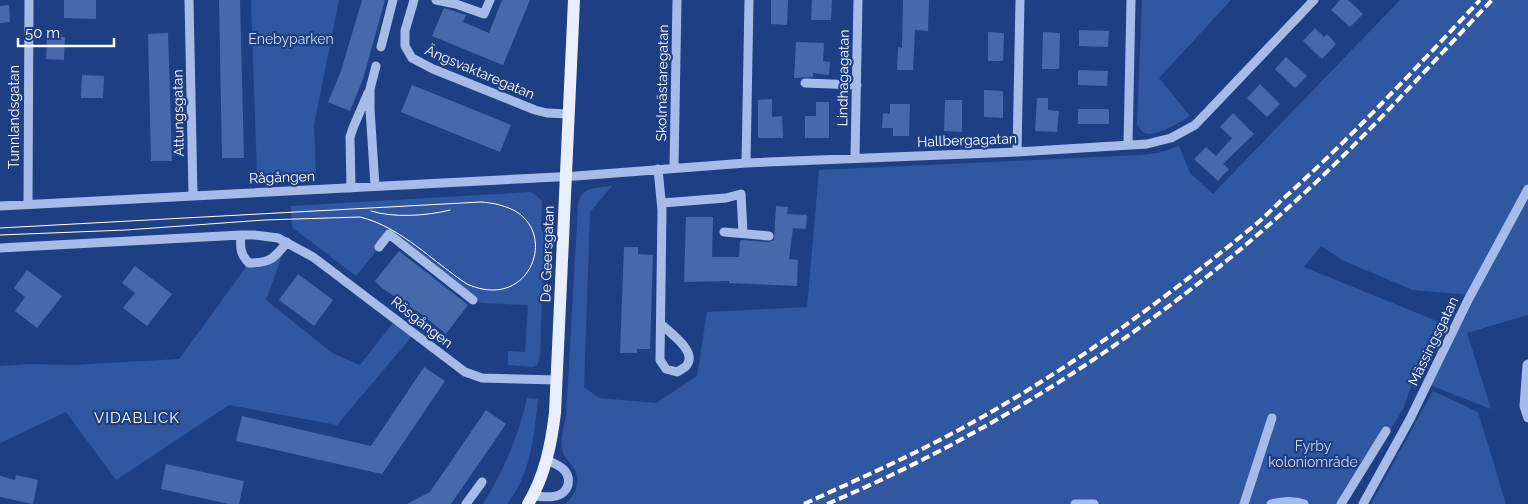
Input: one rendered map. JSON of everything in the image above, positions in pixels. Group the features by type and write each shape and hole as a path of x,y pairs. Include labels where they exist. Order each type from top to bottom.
{"main road":[{"name":"De Geersgatan","path":"531,500 548,460 554,422 574,0"}],"street":[{"name":"Tunnlandsgatan","path":"28,204 29,0"},
{"name":"Attungsgatan","path":"189,0 193,195"},
{"path":"381,47 393,0"},
{"name":"Ängsvaktaregatan","path":"414,0 405,31 405,46 412,58 433,69 535,110 547,113 568,114"},
{"path":"436,0 456,4 484,14 490,0"},
{"name":"Skolmästaregatan","path":"674,167 677,0"},
{"path":"746,163 749,0"},
{"name":"Lindhagagatan","path":"855,157 858,0"},
{"path":"1017,152 1020,0"},
{"path":"1128,144 1131,0"},
{"name":"Hallbergagatan","path":"565,176 674,167 855,157 1017,152 1161,142 1195,125 1314,0"},
{"path":"351,188 350,137 370,89 376,66"},
{"path":"805,83 857,85"},
{"path":"370,89 375,186"},
{"path":"658,169 662,203 660,360 666,369 677,372 686,366 690,358 688,350 661,324"},
{"name":"Rågången","path":"0,206 565,176"},
{"name":"Mässingsgatan","path":"1363,504 1410,419 1468,300 1528,190"},
{"path":"662,203 726,198 741,194 743,233"},
{"path":"724,232 769,236"},
{"path":"379,247 389,234 473,300"},
{"path":"241,236 240,249 243,257 250,263 259,263 277,256 287,242"},
{"name":"Rösgången","path":"0,248 241,236 267,237 287,242 313,257 465,372 482,378 556,380"},
{"path":"1528,364 1524,406 1528,418"},
{"path":"1244,504 1272,418"},
{"path":"1342,504 1386,431"},
{"path":"531,500 562,494 568,487 569,476 565,470 548,460"},
{"path":"466,504 482,482"},
{"path":"1271,504 1296,501 1304,504"},
{"path":"1075,504 1094,504"}],"green space":[{"name":"Enebyparken","path":"251,0 339,0 314,125 316,172 257,175"},
{"path":"1142,0 1231,0 1159,78 1190,116 1164,130 1149,134 1143,132 1137,125"},
{"name":"Fyrby koloniområde","path":"1400,0 1528,0 1528,315 1467,333 1491,409 1427,384 1470,295 1413,290 1344,261 1321,246 1304,267 1444,324 1411,387 1403,409 1345,504 565,504 572,497 577,483 576,474 563,451 562,432 566,417 578,205 582,194 586,191 612,186 590,212 584,387 599,398 656,403 697,376 707,312 807,307 819,170 1140,155 1158,153 1179,146 1190,173 1213,194"},
{"path":"530,192 542,201 541,226 544,237 540,357 537,365 533,367 508,365 508,351 525,352 528,305 481,303 390,234 356,276 293,228 292,225 291,206"},
{"path":"287,242 266,300 332,353 360,365 396,319 414,334 337,425 229,405 116,480 66,412 0,443 0,366 30,364 73,365 179,359 249,263 259,263"},
{"path":"1433,391 1478,412 1506,504 1371,504"},
{"path":"527,398 538,399 530,454 521,480 507,504 483,504 509,453 520,426"}],"building":[{"path":"64,0 96,0 96,19 64,18"},
{"path":"219,0 240,0 244,158 222,158"},
{"path":"362,0 385,0 363,79 350,111 328,102 341,71"},
{"path":"502,0 530,0 503,65 432,36 444,8 466,15 463,22 489,33"},
{"path":"771,0 788,0 787,25 771,24"},
{"path":"812,0 832,0 831,20 811,20"},
{"path":"903,0 929,0 928,31 915,30 913,70 897,70 898,47 902,48"},
{"path":"1340,0 1348,0 1363,14 1350,27 1331,10"},
{"path":"9,5 10,22 0,23 0,6"},
{"path":"1315,28 1324,37 1327,34 1336,44 1322,59 1303,41"},
{"path":"1079,30 1109,31 1108,47 1079,46"},
{"path":"988,32 1004,33 1003,61 988,61"},
{"path":"1043,32 1060,33 1059,69 1042,69"},
{"path":"168,33 172,161 151,161 148,34"},
{"path":"47,36 65,37 64,60 46,59"},
{"path":"796,42 824,43 823,61 830,62 829,75 813,73 813,77 794,78"},
{"path":"1286,57 1307,76 1295,88 1275,69"},
{"path":"1078,70 1108,71 1107,86 1078,85"},
{"path":"82,75 104,76 103,98 81,98"},
{"path":"1260,84 1280,104 1267,117 1247,98"},
{"path":"412,85 511,125 500,152 401,112"},
{"path":"984,90 1003,91 1003,118 984,117"},
{"path":"1037,98 1048,98 1048,110 1059,111 1057,132 1035,131"},
{"path":"772,99 772,117 782,116 783,138 758,138 758,100"},
{"path":"945,100 962,100 962,132 944,131"},
{"path":"816,102 829,102 829,138 805,138 805,116 816,116"},
{"path":"890,104 910,104 909,136 893,136 893,128 882,128 883,113 890,114"},
{"path":"1078,109 1109,109 1109,124 1078,124"},
{"path":"1233,113 1254,134 1223,164 1229,169 1218,181 1194,159 1206,147 1216,156 1232,138 1220,127"},
{"path":"776,206 788,207 787,214 807,215 806,229 793,228 789,259 798,260 797,286 729,283 729,281 684,282 686,217 713,217 712,257 739,257 740,241 742,240 768,242 774,240"},
{"path":"624,247 638,247 638,254 653,255 650,349 637,349 637,353 620,353"},
{"path":"399,251 468,305 446,334 375,281"},
{"path":"135,266 172,294 147,326 123,308 135,293 122,283"},
{"path":"27,270 62,296 37,328 15,311 25,297 14,288"},
{"path":"298,274 333,300 314,326 279,300"},
{"path":"424,367 445,381 382,474 236,441 242,416 371,446"},
{"path":"486,410 506,424 451,504 407,504 430,492"},
{"path":"166,464 244,481 239,504 229,504 161,489"},
{"path":"16,475 38,480 33,504 0,497 0,476 15,480"}],"tram line":[{"path":"0,228 481,202 511,209 528,222 534,236 535,252 530,267 521,280 507,288 489,290 467,284 389,228 360,217 264,220 126,230 0,235"},
{"path":"371,211 389,215 410,215 431,214 450,210"}],"railway":[{"path":"804,504 877,471 964,427 1050,376 1172,291 1254,225 1310,174 1384,101 1480,0"},
{"path":"827,504 891,475 954,443 1016,408 1077,371 1135,331 1192,288 1247,244 1300,197 1374,125 1492,0"}],"district":[{"name":"VIDABLICK","path":"137,418"}]}
